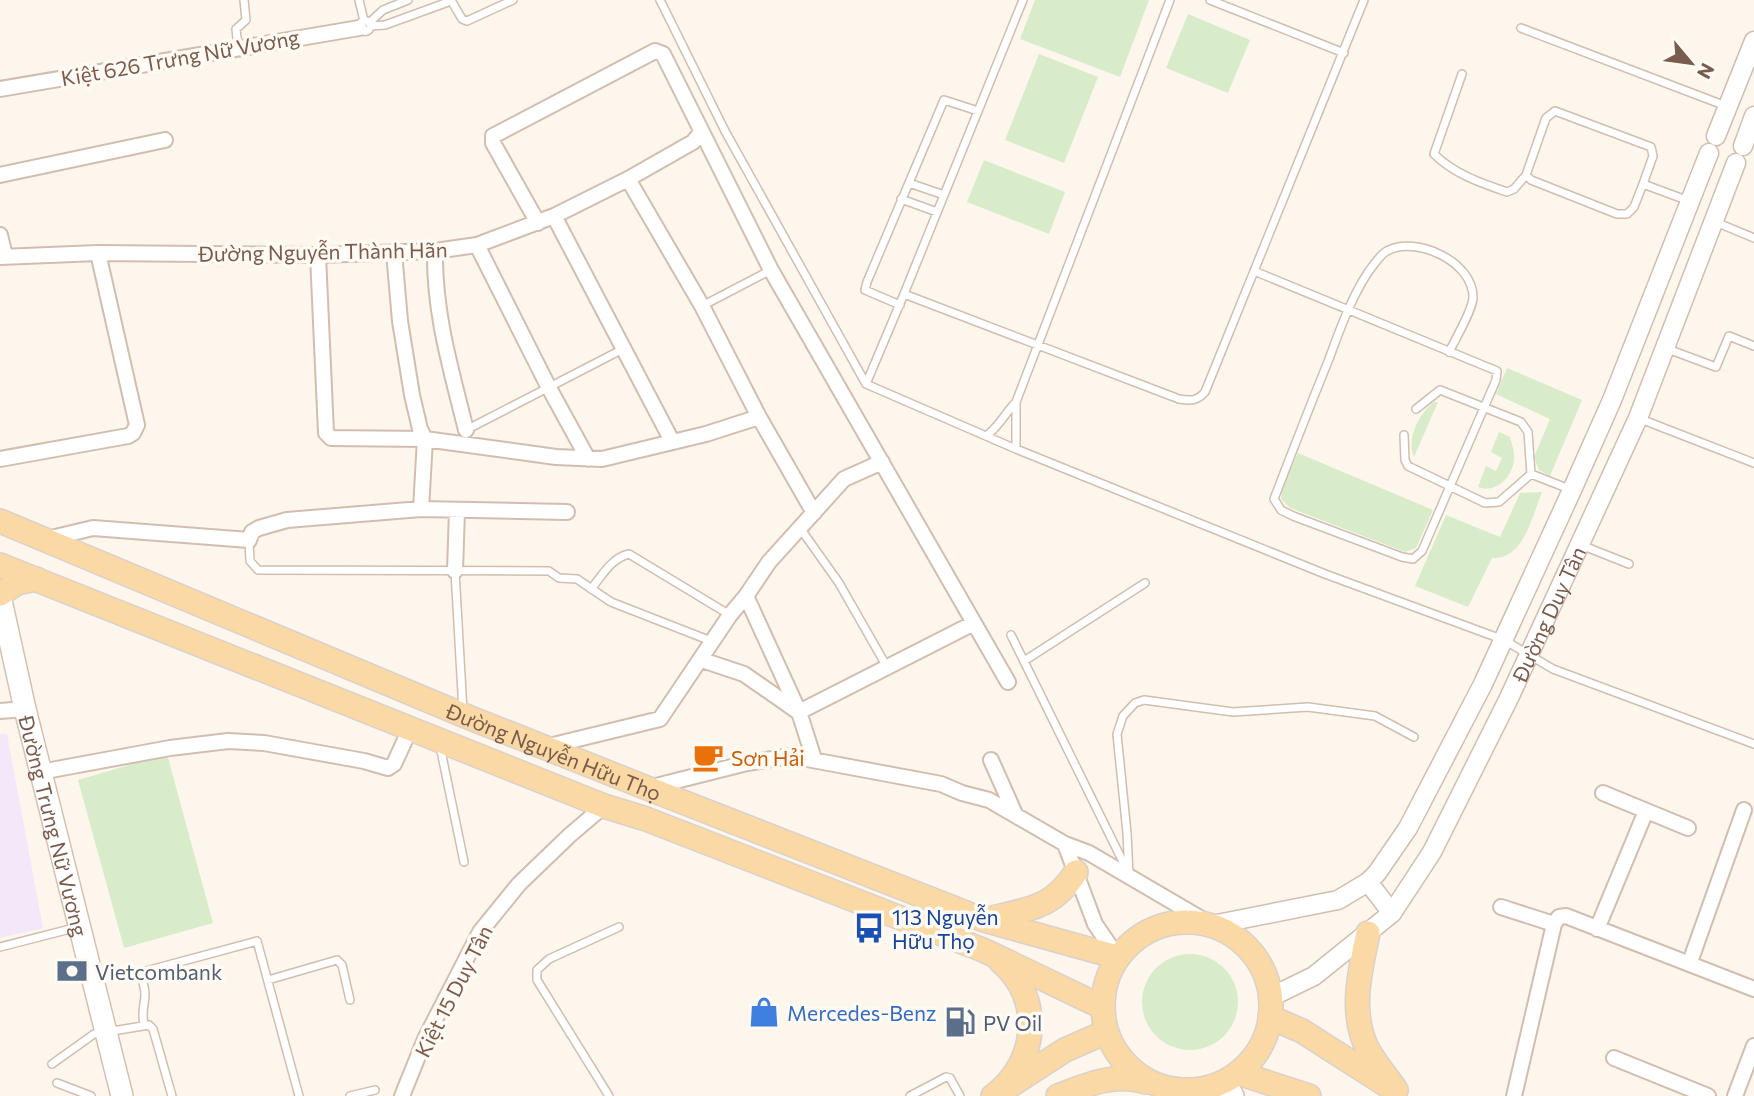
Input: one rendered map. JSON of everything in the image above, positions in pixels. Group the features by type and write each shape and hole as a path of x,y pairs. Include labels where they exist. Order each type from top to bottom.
{"main road":[{"name":"Đường Nguyễn Hữu Thọ","path":"0,522 463,715 984,920 1117,957"},
{"name":"Đường Nguyễn Hữu Thọ","path":"0,565 604,806 646,819 984,950 1102,1007"},
{"path":"0,597 17,583 36,579"},
{"name":"Đường Trưng Nữ Vương","path":"0,597 40,772 122,1096"},
{"path":"984,920 1049,902 1065,889 1076,872"},
{"path":"1163,1087 1144,1079 1128,1067 1115,1051 1106,1032 1102,1007 1104,987 1117,957 1131,942 1167,923 1190,921 1212,925 1230,933 1246,945 1267,978 1271,1007 1265,1039 1231,1084"},
{"path":"1368,933 1357,997 1360,1030 1368,1051 1403,1093"},
{"path":"984,950 1008,968 1017,979 1024,991 1031,1018 1029,1046 1024,1059 1017,1071 993,1096"},
{"path":"1271,1007 1301,1031 1403,1093"},
{"path":"993,1096 1065,1050 1106,1032"},
{"path":"1058,1096 1096,1082 1113,1079 1140,1080 1184,1091 1231,1084 1309,1096"}],"street":[{"name":"Kiệt 626 Trưng Nữ Vương","path":"0,89 365,24"},
{"path":"538,223 493,143 493,136 655,51 663,54 771,270 1008,682"},
{"name":"Đường Duy Tân","path":"1212,925 1338,901 1368,882 1397,845 1428,792 1504,640 1572,490 1612,400 1752,51"},
{"name":"Đường Duy Tân","path":"1271,1007 1392,913 1448,822 1530,654 1638,418 1754,116"},
{"name":"Đường Nguyễn Thành Hãn","path":"3,257 98,253 318,255 435,251 477,245 538,223 628,179 693,142 701,132"},
{"path":"0,175 165,140"},
{"path":"628,179 702,306 759,416 814,513"},
{"path":"554,216 672,441"},
{"path":"0,235 3,257"},
{"path":"477,245 588,459"},
{"path":"435,251 434,287 444,345 466,430"},
{"path":"394,252 400,321 412,395 425,439 421,509"},
{"path":"0,459 128,436 134,433 138,425 98,253"},
{"path":"318,255 326,433 331,438 425,439 556,457 602,459 705,434 759,416"},
{"path":"1664,270 1690,281"},
{"path":"544,747 660,719 702,660 711,641 769,562 844,479 882,462"},
{"path":"42,540 93,528 249,540 252,532 259,527 287,520 421,509 567,512"},
{"path":"455,571 457,510"},
{"path":"746,596 799,712 814,759"},
{"path":"799,712 974,623"},
{"path":"702,660 744,674 799,712"},
{"path":"0,711 25,709"},
{"path":"40,772 170,748 228,741 264,743 364,761 387,768 394,764 410,729"},
{"path":"647,788 747,763 791,756 941,784 989,800 1065,844 1089,853 1212,925"},
{"path":"991,760 1015,814"},
{"path":"1602,793 1688,828"},
{"name":"Kiệt 15 Duy Tân","path":"402,1096 425,1039 480,932 519,884 604,806"},
{"path":"1690,962 1744,810"},
{"path":"1597,929 1647,811"},
{"path":"1065,844 1095,924 1117,957"},
{"path":"1368,882 1392,913"},
{"path":"1501,907 1555,924"},
{"path":"1514,1096 1555,924 1559,917 1566,916 1754,989"},
{"path":"1735,1096 1754,1046"},
{"path":"1614,1058 1708,1096"}],"lane":[{"path":"238,47 236,29 246,20 244,0"},
{"path":"359,0 365,24"},
{"path":"365,24 383,10 408,0"},
{"path":"365,24 386,25 451,0 462,19 467,20 513,0"},
{"path":"660,0 725,131 866,383 1016,449 1325,574 1504,640 1553,669 1754,744"},
{"path":"866,383 1023,0"},
{"path":"1016,449 1016,402 1170,0"},
{"path":"1210,0 1343,53"},
{"path":"904,294 1180,399 1192,401 1205,392 1364,0"},
{"path":"1521,28 1728,107"},
{"path":"1462,74 1434,154 1472,180 1507,192 1514,188 1526,175 1546,118 1555,111 1651,147 1653,156 1634,207 1627,214 1617,214 1531,180 1526,175"},
{"path":"900,305 865,290 901,199 944,100 978,111"},
{"path":"909,183 944,195"},
{"path":"1643,184 1690,201"},
{"path":"901,199 937,212"},
{"path":"1713,221 1754,238"},
{"path":"1254,271 1348,310 1450,352 1497,371 1485,407 1422,551 1413,559 1293,516 1281,510 1274,499 1348,310 1374,264 1387,251 1410,247 1428,250 1447,258 1462,269 1471,287 1473,301 1450,352"},
{"path":"702,306 771,270"},
{"path":"1665,348 1716,367 1729,335 1754,346"},
{"path":"466,430 622,349"},
{"path":"1416,409 1440,390 1521,422 1528,432 1531,474"},
{"path":"986,436 993,432 1016,402"},
{"path":"1638,418 1754,463"},
{"path":"1404,435 1405,460 1408,466 1485,503 1499,502 1531,474"},
{"path":"1531,474 1572,490"},
{"path":"800,528 839,583 887,667"},
{"path":"249,540 250,561 258,570 549,571 559,578 577,579 611,602 711,641"},
{"path":"1581,545 1629,564"},
{"path":"592,589 613,562 620,556 629,554 730,615"},
{"path":"455,571 463,715"},
{"path":"1024,661 1144,583"},
{"path":"1011,635 1129,876"},
{"path":"1129,876 1116,734 1123,716 1135,702 1144,700 1233,712 1308,707 1375,716 1414,737"},
{"path":"439,741 464,862"},
{"path":"0,947 79,927"},
{"path":"608,1096 537,981 537,970 549,959 619,927"},
{"path":"144,1024 141,1012 145,996 141,980 146,971 257,941 299,1096"},
{"path":"268,980 337,960 342,964 350,1000"},
{"path":"52,1064 94,1034 144,1024 153,1029 172,1096"},
{"path":"910,1096 946,1077 950,1078 960,1096"},
{"path":"57,1083 91,1096"},
{"path":"351,1096 375,1090"}],"shaded area":[{"path":"0,734 7,734 43,928 0,938"}],"green space":[{"path":"1035,0 1149,0 1120,77 1020,39"},
{"path":"1188,14 1250,40 1228,93 1166,68"},
{"path":"1039,54 1098,77 1064,163 1005,140"},
{"path":"984,160 1065,192 1049,234 967,202"},
{"path":"1507,368 1582,400 1550,476 1539,470 1534,457 1550,419 1496,394"},
{"path":"1434,402 1438,402 1414,457 1412,443 1415,427 1423,413"},
{"path":"1499,432 1510,437 1514,454 1513,467 1502,483 1484,489 1478,487 1486,466 1496,471 1502,458 1491,452"},
{"path":"1298,453 1433,510 1416,548 1405,552 1290,508 1281,499 1282,488"},
{"path":"1542,492 1525,535 1512,552 1503,557 1492,558 1468,607 1415,586 1446,515 1500,537 1520,493"},
{"path":"167,754 213,923 124,948 78,780"},
{"path":"1181,954 1199,954 1217,962 1230,975 1238,993 1235,1021 1217,1042 1199,1050 1181,1050 1163,1042 1150,1029 1142,1011 1142,993 1150,975 1163,962"}],"place":[{"name":"Sơn Hải","path":"708,757"},
{"name":"113 Nguyễn Hữu Thọ","path":"869,928"},
{"name":"Vietcombank","path":"72,971"},
{"name":"Mercedes-Benz","path":"764,1012"},
{"name":"PV Oil","path":"960,1022"}]}
